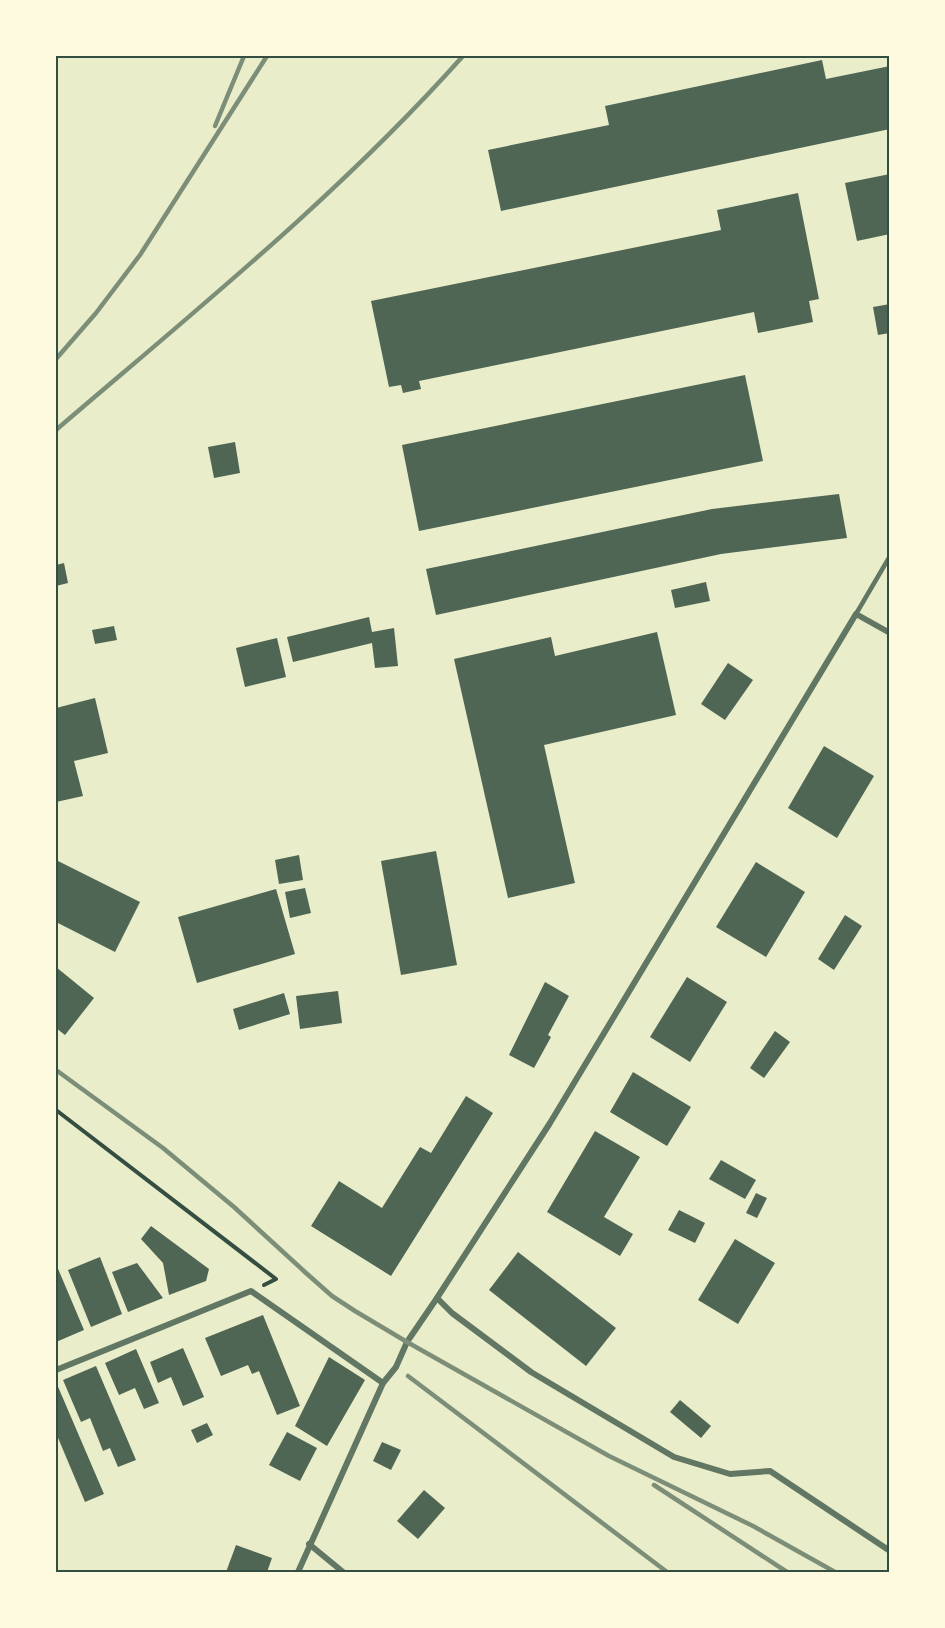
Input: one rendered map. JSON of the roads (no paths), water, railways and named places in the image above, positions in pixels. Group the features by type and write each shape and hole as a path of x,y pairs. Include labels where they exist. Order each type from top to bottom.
{"street":[{"path":"298,1572 383,1383 396,1367 407,1342 549,1123 856,614 890,633"},
{"path":"56,1370 251,1291 383,1383"},
{"path":"437,1298 453,1313 531,1372 674,1457 730,1474 770,1470 890,1551"},
{"path":"309,1544 343,1572"}],"lane":[{"path":"856,614 890,556"}],"railway":[{"path":"215,126 244,56"},
{"path":"56,359 96,313 140,255 267,56"},
{"path":"56,430 266,250 367,156 463,56"},
{"path":"56,1070 163,1148 234,1207 332,1296 355,1311 609,1456 753,1526 835,1572"},
{"path":"408,1376 667,1572"},
{"path":"654,1485 787,1572"}]}
